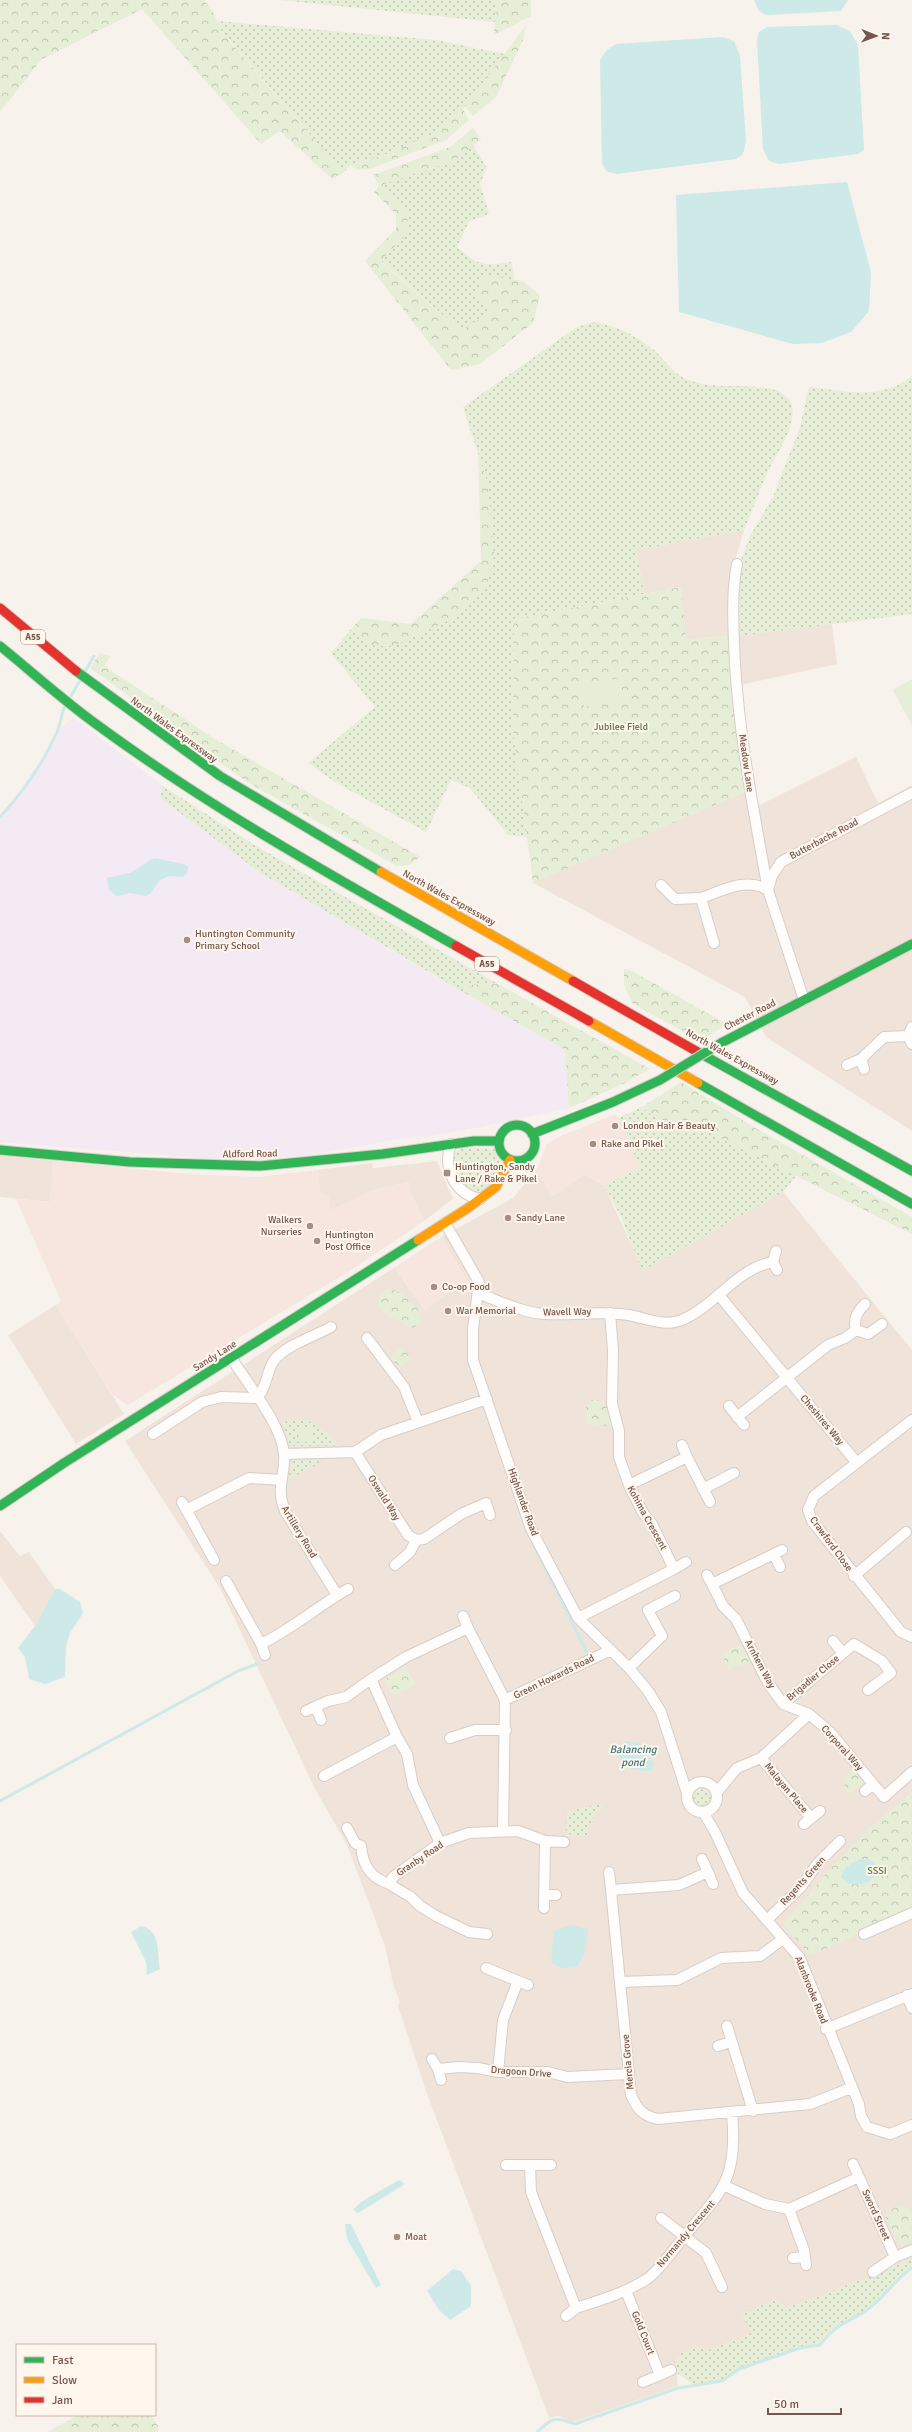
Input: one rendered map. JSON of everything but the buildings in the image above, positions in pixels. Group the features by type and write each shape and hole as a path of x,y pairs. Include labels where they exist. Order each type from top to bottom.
{"main road":[{"name":"North Wales Expressway","path":"0,608 86,679 220,776 438,906 912,1171"},
{"name":"A55","path":"0,646 73,706 210,802 322,870 912,1204"},
{"name":"Chester Road","path":"532,1134 613,1102 660,1080 720,1043 912,944"},
{"path":"514,1126 526,1128 532,1134 535,1143 529,1156 520,1161 510,1160 503,1154 499,1141 506,1130 514,1126"},
{"name":"Aldford Road","path":"0,1150 130,1162 260,1166 383,1154 474,1140 499,1141"},
{"name":"Sandy Lane","path":"0,1506 64,1463 232,1359 445,1223 496,1187 510,1160"}],"street":[{"name":"Meadow Lane","path":"737,564 732,586 736,688 750,793 768,890"},
{"name":"Butterbache Road","path":"768,890 772,876 781,862 912,793"},
{"path":"662,885 675,899 701,898 744,883 758,884 768,890 804,1000"},
{"path":"701,898 714,943"},
{"path":"847,1064 860,1059 884,1037 911,1036"},
{"path":"860,1059 864,1069"},
{"path":"451,1144 447,1161 454,1182 464,1194 480,1199"},
{"name":"Highlander Road","path":"445,1223 479,1282 474,1329 473,1360 530,1529 578,1618 629,1668 648,1691 661,1712 682,1774 690,1789"},
{"path":"610,1313 628,1315 659,1323 674,1322 693,1314 750,1269 775,1266 776,1251"},
{"name":"Wavell Way","path":"478,1293 524,1310 545,1314 588,1312 610,1313"},
{"name":"Cheshires Way","path":"719,1295 857,1463"},
{"path":"856,1330 854,1322 858,1311 865,1304"},
{"name":"Kohima Crescent","path":"610,1313 613,1350 612,1404 619,1431 619,1457 628,1485 643,1514 652,1524 674,1569"},
{"path":"856,1330 868,1334 882,1324"},
{"path":"153,1434 202,1402 221,1397 257,1398 264,1390 273,1362 279,1356 310,1336 331,1327"},
{"path":"737,1417 828,1345 845,1338 856,1330"},
{"path":"367,1338 404,1387 418,1422"},
{"name":"Artillery Road","path":"232,1359 280,1436 284,1454 279,1498 284,1511 336,1595"},
{"path":"284,1454 354,1452 381,1435 487,1399"},
{"path":"729,1406 744,1426"},
{"name":"Crawford Close","path":"910,1425 814,1496 808,1510 812,1521 854,1576 901,1632 912,1637"},
{"path":"682,1446 710,1502"},
{"name":"Oswald Way","path":"354,1452 408,1535 416,1540"},
{"path":"628,1485 687,1457"},
{"path":"703,1489 734,1473"},
{"path":"214,1560 184,1506 249,1478 281,1480"},
{"path":"395,1565 410,1552 416,1540 424,1539 485,1498 490,1515"},
{"path":"854,1576 906,1532"},
{"name":"Arnhem Way","path":"780,1567 778,1552 710,1580 723,1606 736,1619 768,1683 783,1704"},
{"path":"578,1618 686,1562"},
{"path":"226,1581 261,1644 264,1655"},
{"path":"261,1644 286,1632 336,1595 348,1589"},
{"path":"629,1668 662,1636 648,1610 675,1596"},
{"name":"Green Howards Road","path":"463,1616 506,1700 611,1650"},
{"path":"306,1711 346,1697 406,1657 468,1628"},
{"name":"Brigadier Close","path":"833,1641 843,1653"},
{"name":"Brigadier Close","path":"783,1704 854,1644 882,1662 891,1673 868,1690"},
{"path":"372,1679 397,1738 407,1754 413,1785 440,1843"},
{"path":"503,1830 506,1700"},
{"path":"718,1789 706,1782 690,1789 690,1806 707,1811 717,1801 718,1789 737,1768 761,1758 809,1714 783,1704"},
{"path":"316,1707 321,1720"},
{"name":"Corporal Way","path":"809,1714 830,1732 884,1797 912,1772"},
{"path":"450,1738 460,1738 475,1730 506,1730"},
{"path":"324,1776 397,1738"},
{"name":"Malayan Place","path":"761,1758 808,1821 820,1811"},
{"path":"865,1791 873,1784"},
{"name":"Alanbrooke Road","path":"707,1811 711,1824 743,1893 800,1958 826,2029 859,2104 860,2116 867,2127 890,2134 912,2125"},
{"name":"Granby Road","path":"348,1828 355,1843 361,1846 364,1863 371,1874 411,1897 420,1906 436,1916 470,1932 487,1934"},
{"name":"Granby Road","path":"389,1884 393,1877 440,1843 469,1833 503,1830 518,1831 546,1841 564,1842"},
{"path":"544,1908 546,1841"},
{"name":"Regents Green","path":"767,1920 801,1887 818,1863 840,1841"},
{"path":"702,1859 713,1884"},
{"name":"Mercia Grove","path":"609,1872 631,2095 637,2109 648,2117 658,2120 753,2111 810,2104 851,2088"},
{"path":"611,1890 679,1884 708,1872"},
{"path":"544,1895 556,1895"},
{"path":"864,1934 912,1913"},
{"path":"621,1982 677,1980 721,1958 760,1956 783,1939"},
{"path":"486,1968 528,1985"},
{"path":"498,2072 502,2020 518,1981"},
{"path":"826,2029 909,1994 912,2008"},
{"path":"727,2026 753,2111"},
{"path":"718,2046 731,2042"},
{"path":"432,2059 442,2080"},
{"name":"Dragoon Drive","path":"438,2069 478,2068 498,2072 548,2072 567,2077 629,2074"},
{"name":"Normandy Crescent","path":"566,2316 576,2308 626,2291 648,2278 684,2237 725,2186 733,2154 732,2113"},
{"path":"854,2164 859,2177"},
{"path":"506,2165 551,2165"},
{"path":"530,2165 531,2192 576,2308"},
{"name":"Sword Street","path":"789,2209 859,2177 874,2195 895,2257"},
{"path":"725,2186 765,2204 789,2209 798,2232 805,2261 793,2258"},
{"path":"661,2218 684,2237 698,2245 706,2264 722,2287"},
{"path":"873,2272 895,2257 912,2250"},
{"name":"Gold Court","path":"626,2291 660,2375"},
{"path":"643,2382 671,2370"}],"shaded area":[{"path":"744,530 734,564 731,635 685,640 681,587 644,594 636,550"},
{"path":"832,624 837,664 740,685 738,636"},
{"name":"Huntington Community Primary School","path":"74,718 163,786 160,798 259,872 422,969 565,1050 569,1108 480,1127 425,1137 397,1139 312,1155 229,1160 0,1142 0,817 18,798 35,772 58,730"},
{"path":"856,757 878,803 912,785 912,1131 766,1037 745,997 533,883 593,855 745,792 750,807 756,807"},
{"path":"616,1114 640,1168 604,1185 585,1174 553,1196 536,1171 547,1144 558,1137"},
{"path":"0,1155 53,1161 50,1202 0,1197"},
{"path":"53,1161 190,1174 258,1177 318,1170 320,1192 329,1196 330,1210 371,1191 409,1182 410,1192 424,1221 351,1270 128,1405 112,1394 56,1305 61,1301 16,1199 50,1202"},
{"path":"437,1161 453,1199 424,1221 410,1192 409,1182 371,1191 330,1211 320,1192 318,1170 372,1163 373,1168"},
{"path":"536,1171 553,1196 585,1174 604,1185 643,1270 783,1192 912,1350 912,1793 871,1827 832,1867 857,1903 827,1916 858,1929 912,1909 912,2259 799,2304 787,2307 780,2304 777,2299 742,2314 752,2333 709,2350 698,2347 674,2361 678,2386 573,2422 558,2416 549,2418 426,2091 398,2006 400,2002 393,1984 385,1946 347,1845 314,1787 220,1588 125,1441 395,1267 410,1290 467,1281 441,1237 513,1198"},
{"path":"441,1237 467,1281 424,1310 395,1267"},
{"path":"56,1305 124,1414 76,1444 8,1335"},
{"path":"0,1531 20,1556 29,1552 55,1589 35,1626 0,1576"}],"green space":[{"path":"0,0 204,0 214,14 221,31 343,173 332,179 280,131 261,144 142,9 42,59 0,112"},
{"path":"280,0 492,0 496,4 495,22"},
{"path":"492,0 531,0 531,16 494,35 496,4"},
{"path":"217,21 436,40 505,54 465,107 435,133 387,154 350,165 343,173 221,30"},
{"path":"526,25 523,40 496,97 473,116 465,107"},
{"path":"463,109 469,120 446,140 370,169 357,170 350,165 387,154 435,133"},
{"path":"473,128 481,139 454,161 384,184 382,187 408,215 406,235 380,261 461,331 490,312 475,296 483,276 523,281 540,295 533,323 480,364 451,370 365,261 396,229 396,214 374,192 379,186 373,175 450,147"},
{"path":"473,145 487,168 480,183 489,214 469,221 457,247 471,258 482,264 512,262 514,280 483,276 490,312 461,331 380,260 406,235 408,216 382,187 384,184 454,161"},
{"path":"594,322 618,328 641,340 654,350 675,372 685,379 709,385 766,388 782,393 790,402 793,412 791,424 786,437 767,473 744,530 636,550 644,594 514,619 513,731 527,837 508,835 470,788 451,780 426,832 335,782 308,763 375,707 331,653 352,628 369,645 394,646 486,589 488,485 463,407 577,327"},
{"path":"912,376 912,614 738,636 739,566 749,538 773,497 800,427 809,387 849,392 875,392 900,384"},
{"path":"478,453 488,485 494,556 486,589 460,615 394,646 369,645 352,628 361,618 411,624 481,561"},
{"name":"Jubilee Field","path":"681,587 686,640 731,635 745,792 533,883 513,731 514,619"},
{"path":"100,653 110,656 105,665 110,670 215,739 420,857 409,865 397,866 247,782 90,668"},
{"path":"620,678 623,700 584,707 581,684"},
{"path":"912,679 912,726 893,690"},
{"path":"163,786 256,846 498,984 465,985 463,992 259,872 160,798"},
{"path":"624,969 630,970 727,1024 701,1041 633,1004 624,985"},
{"path":"498,984 650,1069 625,1083 569,1108 565,1050 463,992 465,985"},
{"path":"681,1082 757,1129 912,1217 912,1234 687,1121 670,1129 642,1107"},
{"path":"642,1107 670,1129 687,1121 796,1176 783,1192 642,1271 621,1217 604,1185 640,1168 618,1118"},
{"path":"461,1149 494,1149 501,1160 496,1176 489,1187 479,1193 474,1193 462,1188 453,1169 451,1155"},
{"path":"388,1288 393,1289 403,1295 413,1304 422,1318 418,1325 413,1328 392,1317 380,1307 378,1301 380,1295"},
{"path":"401,1347 411,1358 399,1368 390,1357"},
{"path":"590,1400 605,1401 612,1426 587,1424 586,1408"},
{"path":"300,1420 312,1423 322,1428 331,1436 338,1446 292,1446 288,1442 288,1436 281,1422"},
{"path":"297,1428 311,1428 311,1442 297,1442"},
{"path":"320,1460 318,1464 288,1480 291,1466 294,1461"},
{"path":"739,1642 750,1663 734,1666 730,1672 721,1653 735,1648"},
{"path":"406,1667 416,1685 394,1695 391,1694 385,1679"},
{"path":"854,1769 863,1783 850,1794 843,1787 845,1785 843,1778"},
{"path":"702,1788 708,1791 711,1797 708,1803 702,1806 696,1803 693,1797 696,1791"},
{"name":"SSSI","path":"912,1793 912,1909 866,1929 858,1929 858,1935 810,1955 783,1924 832,1867 871,1827"},
{"path":"604,1803 588,1826 588,1836 566,1834 567,1812"},
{"path":"898,2205 912,2210 912,2241 901,2246 885,2215"},
{"path":"912,2259 912,2268 877,2302 864,2312 836,2328 820,2345 800,2348 739,2369 722,2381 696,2386 677,2373 674,2361 682,2357 680,2353 698,2347 709,2350 751,2333 742,2314 777,2299 780,2304 787,2307 799,2304"},
{"path":"76,2416 152,2416 158,2426 158,2432 48,2432"}],"water":[{"path":"754,0 848,0 841,11 766,15 759,11"},
{"path":"837,25 850,31 858,45 864,150 858,154 779,164 769,161 763,149 757,40 759,32 767,27"},
{"path":"722,37 734,41 740,56 746,141 743,154 736,159 616,174 606,171 602,163 600,60 607,50 616,44"},
{"path":"847,182 871,272 869,311 851,332 822,343 793,344 679,312 676,195"},
{"path":"154,858 184,864 188,867 187,873 183,877 169,876 160,880 150,894 146,896 130,893 117,896 109,890 107,878 130,873"},
{"path":"55,1589 60,1589 80,1602 83,1613 70,1633 66,1646 65,1677 45,1684 29,1679 25,1657 18,1648 35,1626"},
{"name":"Balancing pond","path":"625,1742 638,1742 646,1750 654,1764 651,1771 635,1770 623,1763 617,1754"},
{"path":"869,1859 875,1864 878,1871 876,1875 869,1881 860,1884 850,1884 846,1882 841,1876 844,1870 855,1861"},
{"path":"570,1925 588,1929 585,1953 577,1967 561,1968 551,1962 554,1931"},
{"path":"141,1926 152,1932 158,1949 160,1969 147,1975 146,1962 131,1932"},
{"path":"399,2180 405,2184 358,2213 353,2210 361,2202"},
{"path":"345,2224 351,2224 381,2285 376,2288 347,2239"},
{"path":"453,2269 461,2271 471,2286 471,2306 450,2320 439,2310 427,2291"}],"waterway":[{"path":"85,672 94,656"},
{"path":"71,696 79,682"},
{"path":"0,817 17,798 39,766 58,729 65,706"},
{"path":"528,1533 590,1659"},
{"path":"0,1801 238,1671 257,1664"},
{"path":"537,2432 547,2423 554,2420 562,2420 575,2424 678,2388 722,2381 739,2369 800,2348 820,2345 836,2328 871,2307 912,2268"}],"traffic: fast":[{"path":"0,646 84,715 139,755 183,784 273,841 456,946"},
{"path":"76,671 220,776 381,872"},
{"path":"721,1043 912,944"},
{"path":"660,1080 721,1043"},
{"path":"696,1051 912,1171"},
{"path":"532,1134 613,1102 660,1080"},
{"path":"698,1083 912,1204"},
{"path":"517,1125 527,1128 532,1133 535,1143 532,1153 527,1158 517,1161 507,1158 502,1153 499,1143 502,1133 507,1128 517,1125"},
{"path":"0,1150 130,1162 260,1166 383,1154 474,1141 499,1141"},
{"path":"0,1506 64,1463 418,1240"}],"traffic: slow":[{"path":"381,872 573,981"},
{"path":"589,1021 698,1083"},
{"path":"418,1240 468,1208 496,1187 510,1160"}],"traffic: jam":[{"path":"0,608 76,671"},
{"path":"456,946 589,1021"},
{"path":"573,981 696,1051"}],"place":[{"name":"Huntington Community Primary School","path":"187,940"},
{"name":"London Hair & Beauty","path":"615,1126"},
{"name":"Rake and Pikel","path":"593,1144"},
{"name":"Huntington, Sandy Lane / Rake & Pikel","path":"447,1173"},
{"name":"Sandy Lane","path":"508,1218"},
{"name":"Walkers Nurseries","path":"310,1226"},
{"name":"Huntington Post Office","path":"317,1241"},
{"name":"Co-op Food","path":"434,1287"},
{"name":"War Memorial","path":"448,1311"},
{"name":"Moat","path":"397,2237"}]}
